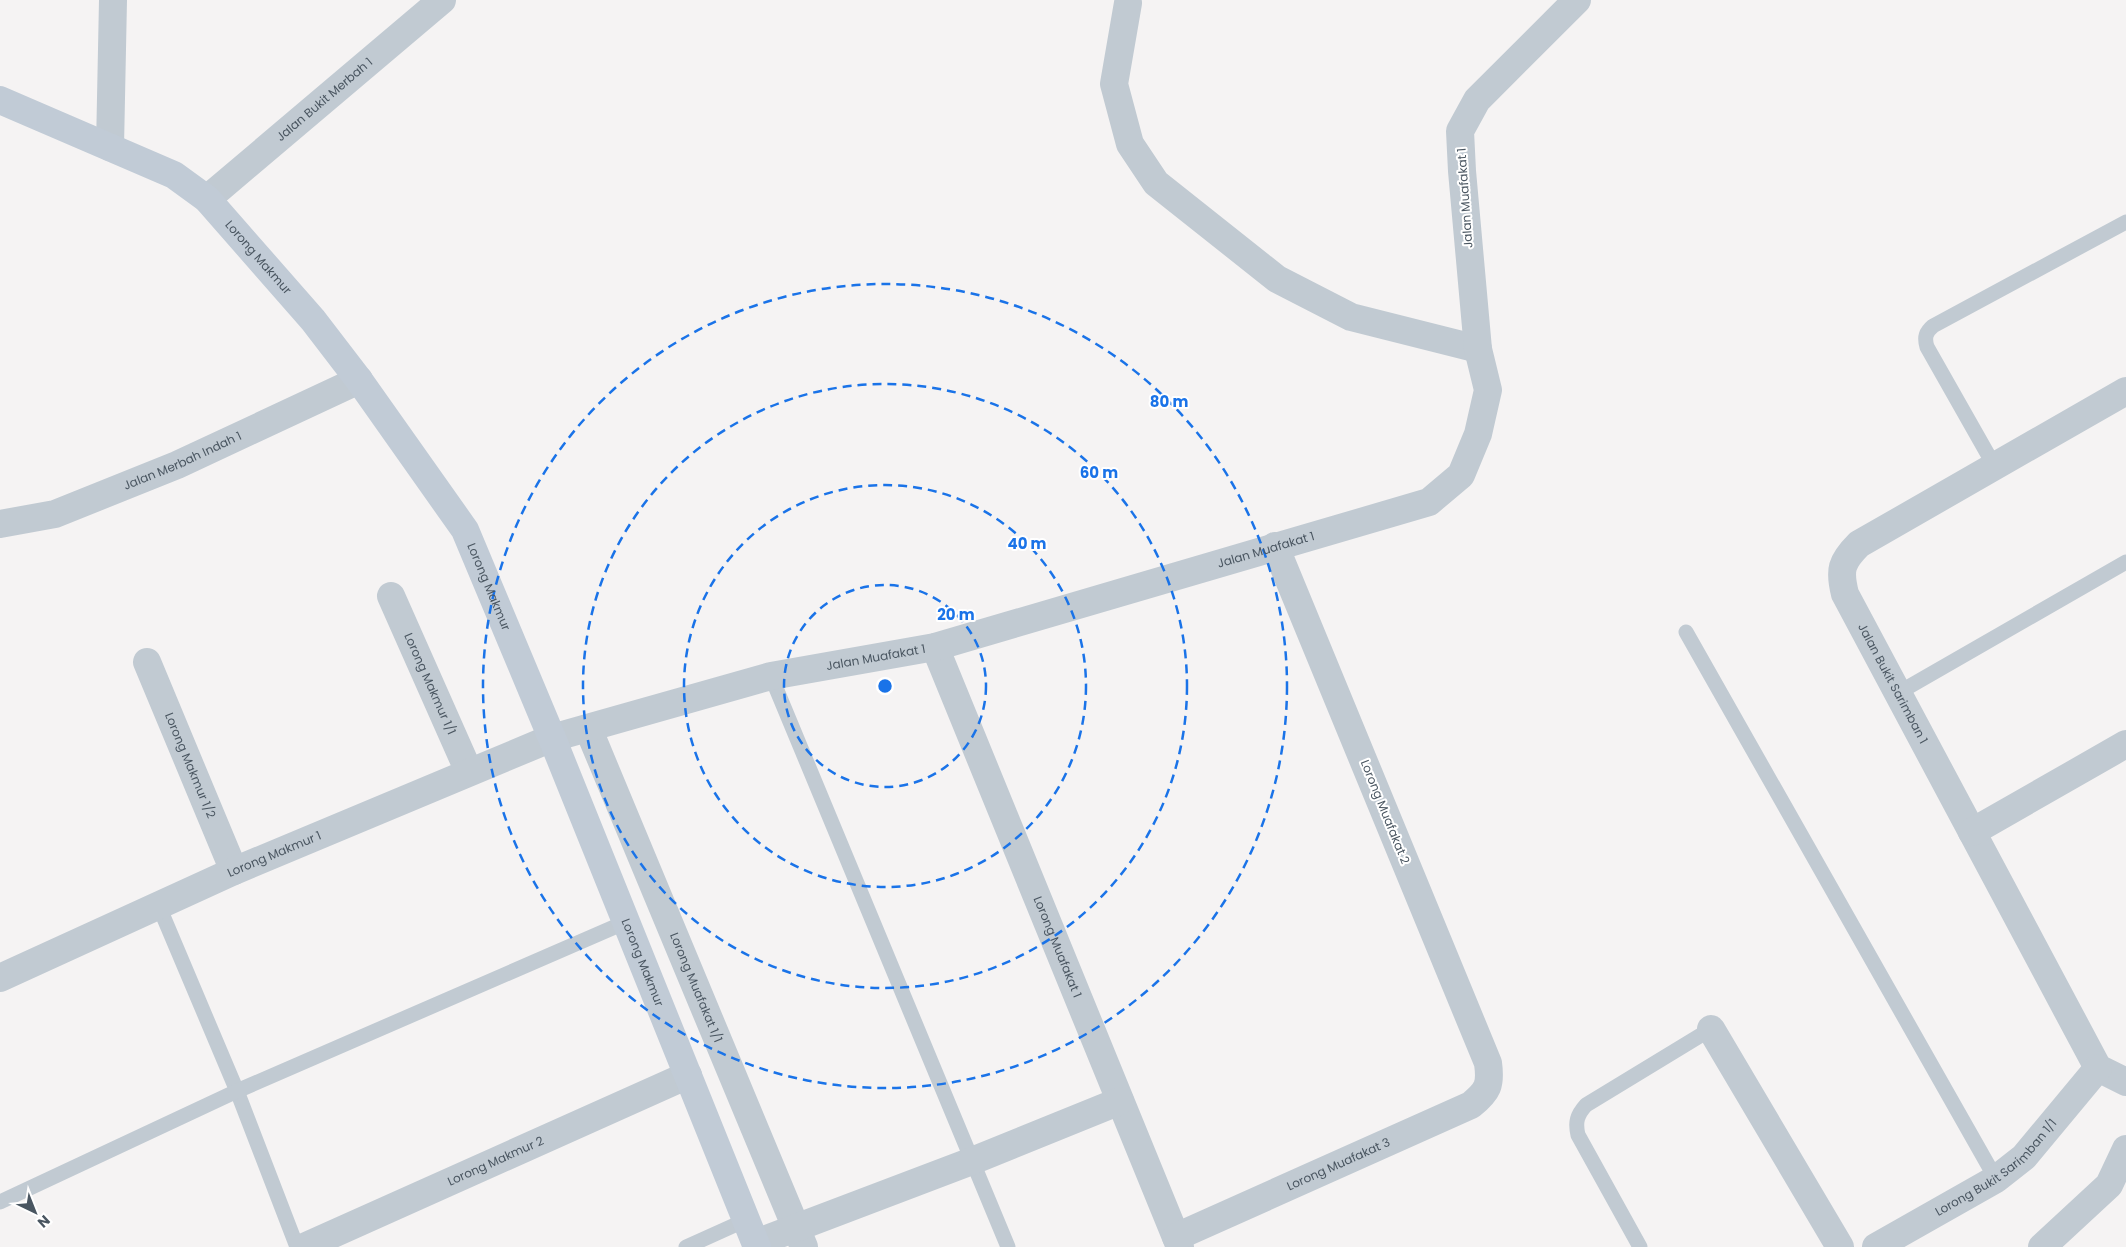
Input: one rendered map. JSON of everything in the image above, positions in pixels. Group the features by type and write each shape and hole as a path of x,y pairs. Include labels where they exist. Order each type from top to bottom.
{"main road":[{"name":"Lorong Makmur","path":"0,100 174,174 207,199 313,320 359,380 465,530 552,738 753,1237"}],"street":[{"path":"110,147 113,0"},
{"name":"Jalan Bukit Merbah 1","path":"207,199 442,0"},
{"path":"1128,3 1114,84 1130,144 1156,183 1277,279 1352,317 1478,349"},
{"name":"Jalan Muafakat 1","path":"552,738 771,676 935,647 1429,502 1461,475 1478,434 1488,390 1478,349 1460,131 1477,100 1562,5"},
{"name":"Jalan Merbah Indah 1","path":"0,524 64,511 177,465 359,380"},
{"name":"Jalan Bukit Sarimban 1","path":"2098,1068 1845,594 1840,576 1846,558 1859,544 2126,391"},
{"name":"Lorong Muafakat 2","path":"1275,546 1488,1063 1490,1079"},
{"name":"Lorong Makmur 1/1","path":"391,596 469,772"},
{"name":"Lorong Muafakat 1","path":"935,647 1178,1242"},
{"name":"Lorong Makmur 1/2","path":"147,662 234,870"},
{"name":"Lorong Muafakat 1/1","path":"588,728 800,1238"},
{"name":"Lorong Makmur 1","path":"0,978 234,870 552,738"},
{"path":"1972,832 2126,744"},
{"path":"1711,1029 1840,1247"},
{"path":"2098,1068 2126,1082"},
{"name":"Lorong Bukit Sarimban 1/1","path":"1876,1247 1996,1179 2024,1157 2098,1068"},
{"name":"Lorong Makmur 2","path":"304,1247 688,1075"},
{"name":"Lorong Muafakat 3","path":"1178,1242 1471,1105 1484,1094 1490,1079"},
{"path":"753,1237 800,1238 972,1161 1120,1101"},
{"path":"2042,1247 2109,1185 2126,1149"}],"lane":[{"path":"1996,467 1927,346 1924,339 1927,331 1933,326 2126,222"},
{"path":"1898,693 2126,562"},
{"path":"1686,632 1996,1179"},
{"path":"771,676 1008,1247"},
{"path":"158,904 236,1091 297,1247"},
{"path":"0,1202 236,1091 626,922"},
{"path":"1640,1247 1578,1135 1575,1124 1578,1113 1586,1105 1711,1029"},
{"path":"686,1247 753,1237"}]}
